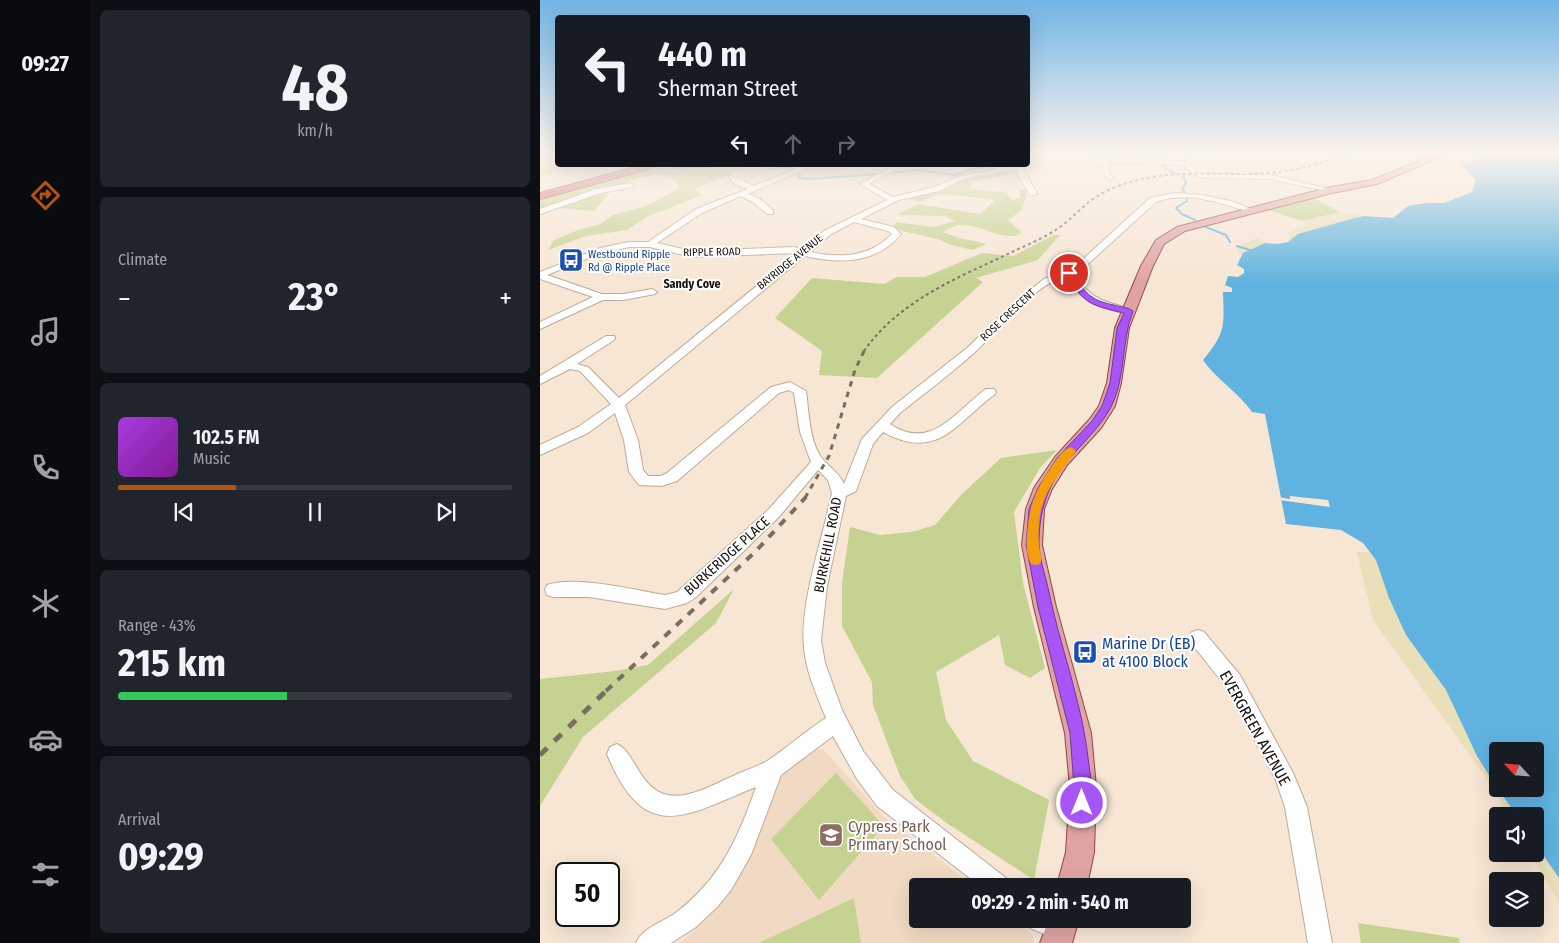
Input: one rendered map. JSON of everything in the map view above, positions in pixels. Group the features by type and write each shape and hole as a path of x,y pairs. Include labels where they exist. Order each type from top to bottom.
{"main road":[{"path":"1074,878 1080,852 1083,787 1078,733 1045,607 1032,545 1035,509 1044,488 1061,461 1096,424 1107,406 1114,383 1122,328 1153,253 1160,242 1180,228 1306,196"}],"street":[{"path":"540,212 587,196"},
{"path":"649,245 699,211 737,196"},
{"path":"746,196 757,201 770,212"},
{"path":"885,196 892,200"},
{"name":"BAYRIDGE AVENUE","path":"540,450 583,430 618,404 823,235 892,200 907,196"},
{"name":"ROSE CRESCENT","path":"839,493 851,487 867,442 896,410 971,350 1025,298 1047,281 1075,271 1157,198 1198,196"},
{"name":"ROSE CRESCENT","path":"1198,196 1253,209"},
{"name":"RIPPLE ROAD","path":"540,276 605,248 624,244 649,245 679,253 692,254 794,250 828,256 865,257 881,250 897,234 891,229 854,220"},
{"path":"1069,273 1079,290 1088,299 1097,304 1128,311"},
{"path":"540,276 601,297 623,297 652,292"},
{"path":"540,326 601,297"},
{"path":"540,381 610,338"},
{"name":"BURKEHILL ROAD","path":"568,365 584,369 618,404 631,440 636,472 644,481 653,482 672,477 775,390 784,386 793,386 800,391 808,439 818,463 835,476 839,493 817,603 812,640 813,656 836,723 857,763 885,798 988,878"},
{"path":"883,425 888,431 911,437 925,439 938,436 949,429 977,400 990,392"},
{"name":"BURKERIDGE PLACE","path":"553,590 589,590 665,602 681,598 752,536 818,463"},
{"name":"EVERGREEN AVENUE","path":"1198,638 1233,681 1283,773 1296,808 1320,943"},
{"path":"616,754 632,781 647,798 657,803 668,805 684,804 699,801 773,769 836,723"},
{"path":"648,943 692,916 722,884 743,848 773,769"}],"shaded area":[{"name":"Cypress Park Primary School","path":"811,749 824,750 883,816 964,878 909,878 909,928 1025,928 1033,936 1035,943 679,943 705,921 727,898 750,853 775,775"}],"green space":[{"path":"547,196 606,196 594,211 546,207 540,210 540,198"},
{"path":"665,196 700,196 648,216 627,230 586,236 548,250 554,240 578,230 600,224 613,215 649,205"},
{"path":"914,196 935,196 919,202 906,198"},
{"path":"961,196 1009,196 1012,200 1021,198 1021,196 1026,196 1022,210 1008,220 1022,233 1012,236 1003,235 964,225 943,232 959,238 987,244 973,250 893,227 896,222 934,227 955,221 945,216 896,215 918,204 980,214 994,201 992,199"},
{"path":"1312,197 1340,212 1303,221 1264,209"},
{"path":"1053,235 1060,235 1038,260 976,278 983,282 877,378 819,375 822,351 775,318 812,278 884,284 897,277 925,277 982,253 1013,256"},
{"path":"1057,450 1040,468 1014,512 1023,583 1045,668 1030,678 1005,665 999,635 936,672 946,720 973,761 1049,800 1034,878 1031,878 948,824 915,799 900,776 873,705 872,682 842,626 842,583 850,527 880,535 912,532 935,525 962,494 1001,458"},
{"path":"734,589 716,623 583,737 540,806 540,679 615,671 648,665"},
{"path":"836,773 884,826 819,900 771,839"},
{"path":"854,898 861,943 759,943"},
{"path":"1358,923 1459,938 1460,943 1361,943"}],"sand":[{"path":"1340,212 1364,216 1298,234 1288,242 1290,232 1306,226 1303,221"},
{"path":"1257,238 1267,243 1244,258 1235,247"},
{"path":"1357,552 1387,557 1493,742 1489,742 1489,782 1373,620"},
{"path":"1544,787 1559,787 1559,904 1544,877 1544,872 1541,872 1535,862 1544,862 1544,807 1504,807 1499,798 1544,798"}],"water":[{"path":"1462,196 1559,196 1559,878 1544,856 1544,807 1511,807 1504,798 1544,798 1544,742 1489,742 1489,775 1477,756 1446,690 1406,635 1389,598 1376,560 1363,543 1341,530 1286,524 1265,414 1252,412 1203,360 1216,342 1222,329 1224,313 1223,292 1232,292 1232,288 1225,285 1228,276 1238,277 1244,273 1244,269 1237,265 1243,253 1265,243 1278,244 1288,242 1298,234 1355,218 1364,216 1393,218 1408,206 1444,203"}],"pier":[{"path":"1290,496 1328,500 1330,507 1279,500 1278,497 1290,499"}],"waterway":[{"path":"1187,199 1187,201 1176,208 1182,214 1195,220"},
{"path":"1203,226 1226,235 1230,242"},
{"path":"1237,246 1253,251"}],"railway":[{"path":"864,351 878,333 894,318 930,293 1049,234 1063,225 1097,196"},
{"path":"805,498 829,456 855,370 864,351"},
{"path":"606,691 755,552 806,497"},
{"path":"540,755 607,690"}],"slow traffic":[{"path":"1035,560 1032,545 1035,509 1044,488 1061,461 1071,451"}],"place":[{"name":"Westbound Ripple Rd @ Ripple Place","path":"571,260"},
{"name":"Marine Dr (EB) at 4100 Block","path":"1085,652"},
{"name":"Cypress Park Primary School","path":"831,835"}],"district":[{"name":"Sandy Cove","path":"692,284"}],"route":[{"path":"1069,273 1079,290 1088,299 1097,304 1128,311 1119,340 1114,383 1107,406 1096,424 1061,461 1044,488 1035,509 1032,545 1045,607 1078,733 1083,787 1082,803"}]}
